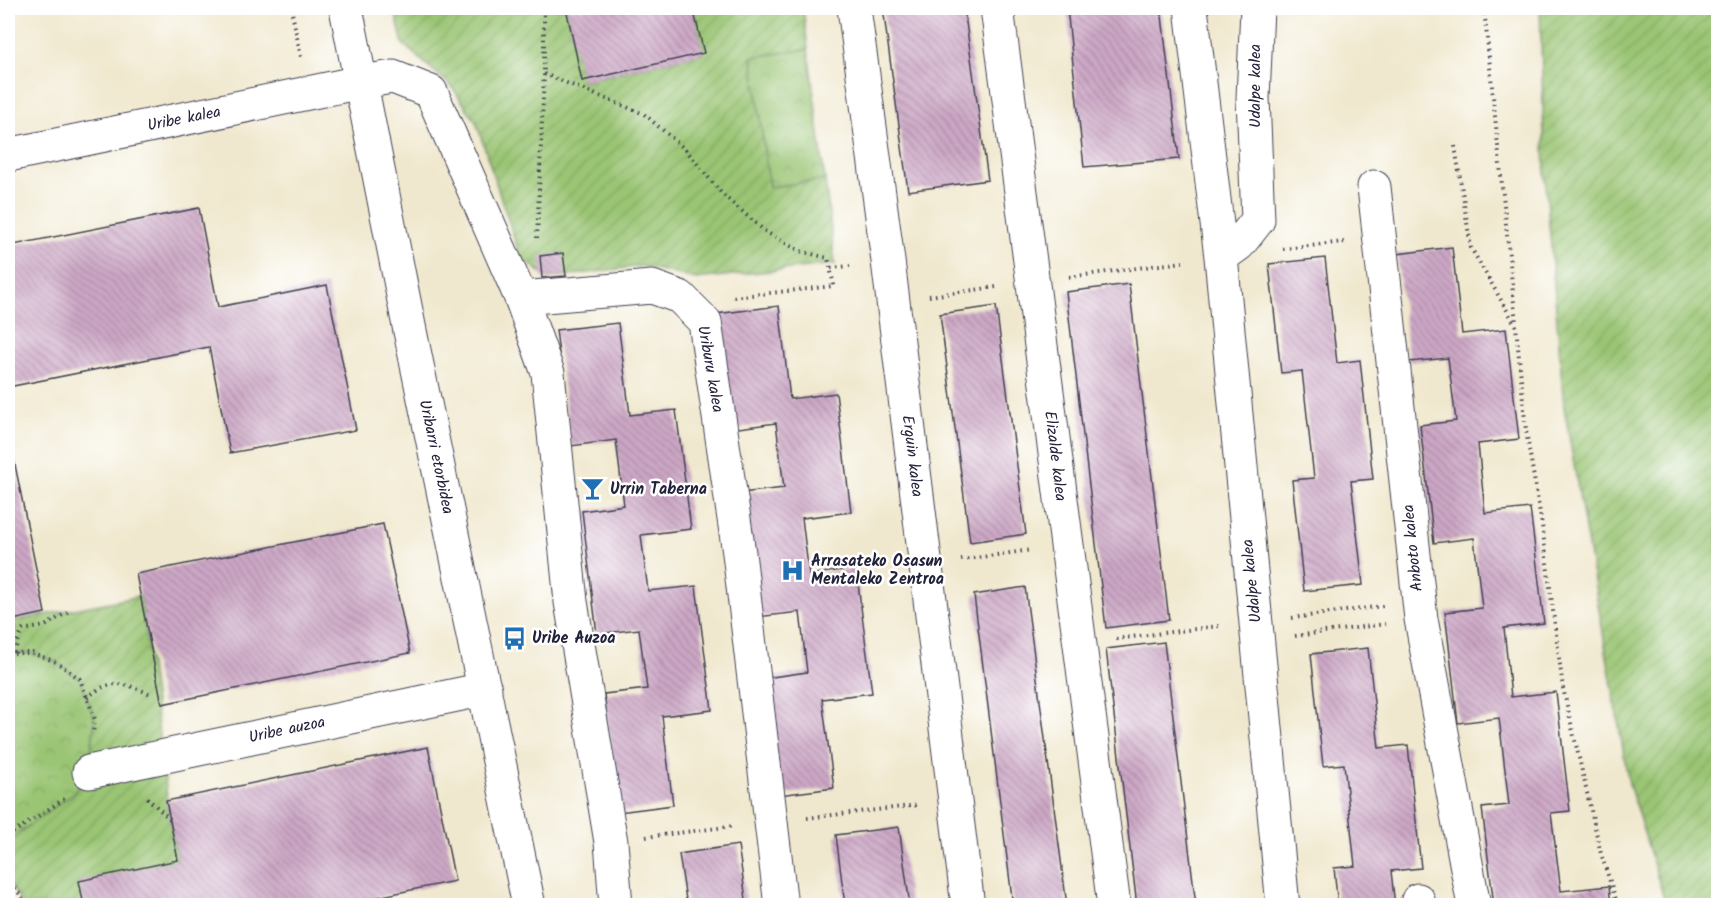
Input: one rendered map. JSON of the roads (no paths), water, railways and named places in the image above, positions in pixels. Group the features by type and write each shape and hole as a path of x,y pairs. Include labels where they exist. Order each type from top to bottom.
{"street":[{"name":"Uribarri etorbidea","path":"346,8 529,906"},
{"name":"Erguin kalea","path":"854,8 888,261 968,906"},
{"name":"Elizalde kalea","path":"997,8 1114,906"},
{"name":"Udalpe kalea","path":"1191,8 1221,257 1283,906"},
{"name":"Udalpe kalea","path":"1221,257 1239,244 1258,220 1253,98 1257,8"},
{"path":"361,82 393,77 431,92 522,298 548,373 571,602 611,842 616,906"},
{"name":"Uribe kalea","path":"8,155 361,82"},
{"name":"Anboto kalea","path":"1374,187 1421,619 1474,906"},
{"name":"Uriburu kalea","path":"522,298 652,287 680,297 705,322 739,553 781,906"},
{"name":"Uribe auzoa","path":"89,771 485,689"}],"place":[{"name":"Urrin Taberna","path":"592,489"},
{"name":"Arrasateko Osasun Mentaleko Zentroa","path":"793,570"},
{"name":"Uribe Auzoa","path":"514,638"}]}
